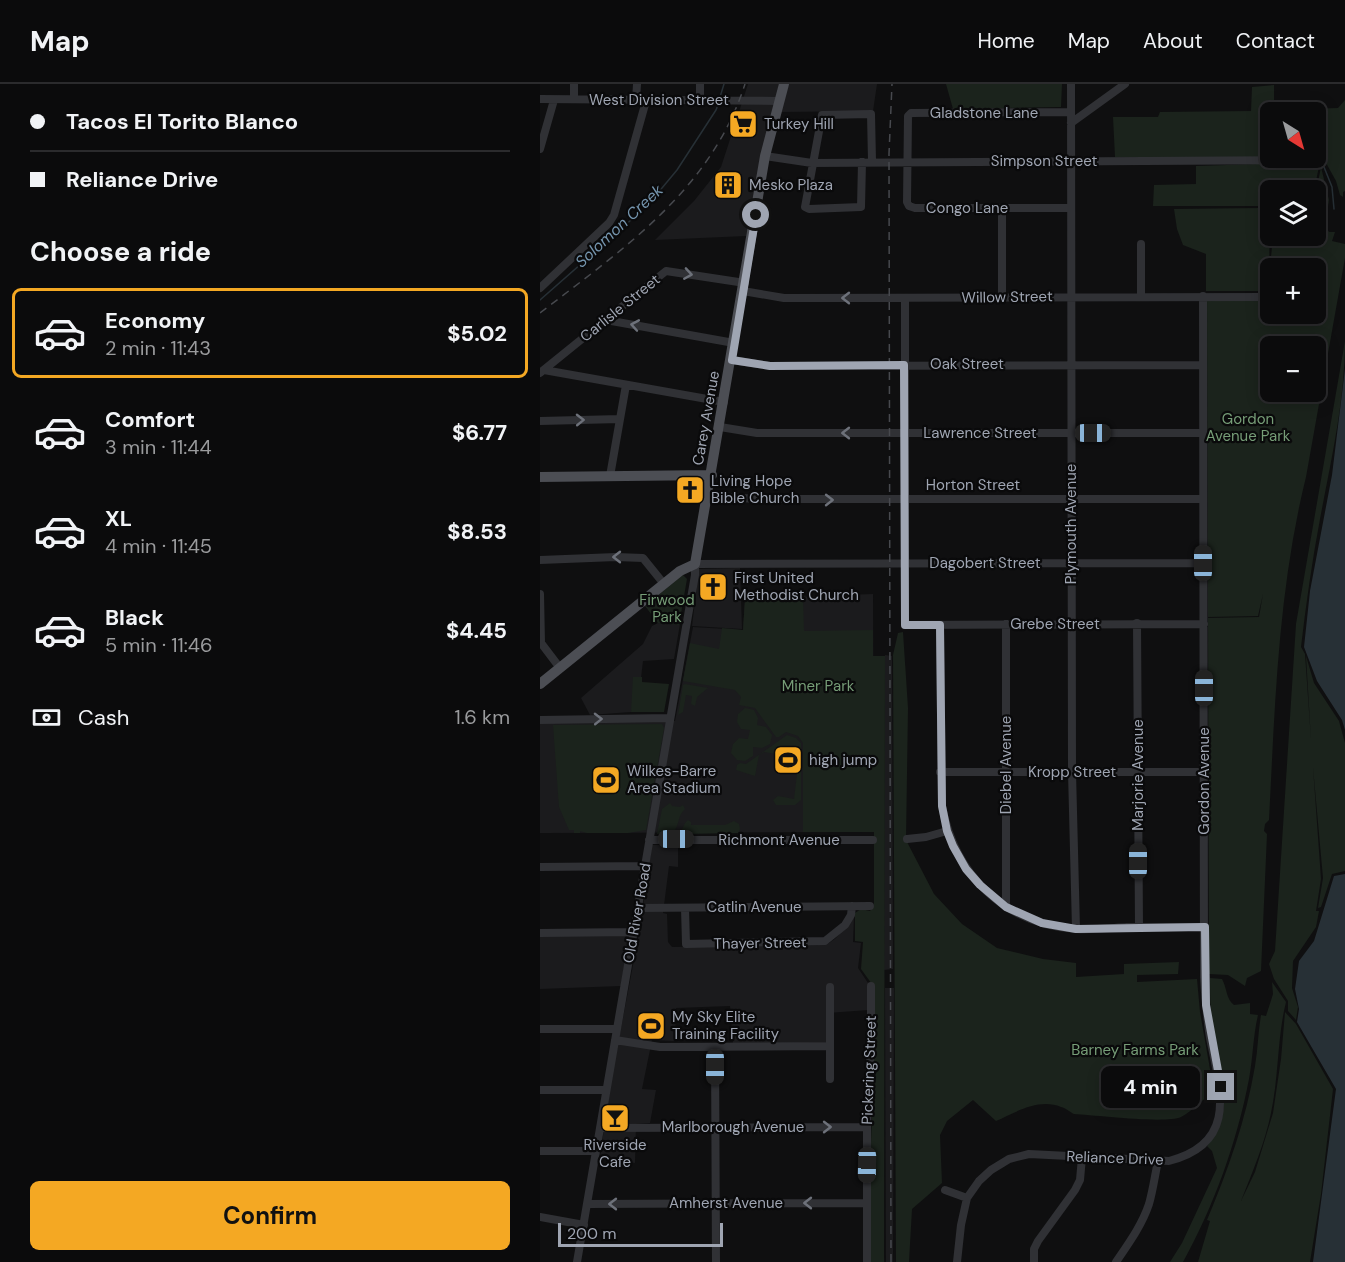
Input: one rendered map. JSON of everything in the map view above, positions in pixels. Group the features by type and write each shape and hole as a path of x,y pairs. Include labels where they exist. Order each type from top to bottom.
{"main road":[{"name":"Carey Avenue","path":"695,564 732,360 765,156 784,84"},
{"path":"540,477 712,475"},
{"path":"540,684 680,571 695,564"}],"street":[{"path":"574,84 574,99"},
{"path":"540,288 609,223 614,215 641,101 637,84"},
{"path":"700,84 700,100"},
{"name":"Plymouth Avenue","path":"1071,84 1071,624 1076,929"},
{"path":"1071,123 1125,84"},
{"name":"West Division Street","path":"540,99 779,101"},
{"path":"540,149 554,100"},
{"name":"Gladstone Lane","path":"906,162 908,116 911,113 1071,112"},
{"path":"862,162 861,207 809,209 805,207 822,115 871,114 872,161"},
{"name":"Simpson Street","path":"765,156 812,163 1260,160"},
{"name":"Congo Lane","path":"906,162 907,202 909,206 915,208 1071,208"},
{"path":"1002,208 1002,297"},
{"path":"1141,244 1141,296"},
{"name":"Carlisle Street","path":"542,372 666,270 744,287"},
{"name":"Willow Street","path":"744,287 784,298 1260,297"},
{"name":"Gordon Avenue","path":"1203,296 1204,977"},
{"path":"904,563 905,298"},
{"path":"606,320 734,343"},
{"name":"Oak Street","path":"732,360 770,366 1203,365"},
{"path":"542,372 724,402"},
{"path":"610,476 626,385"},
{"path":"540,421 620,419"},
{"name":"Lawrence Street","path":"720,427 757,433 1204,433"},
{"name":"Horton Street","path":"708,495 754,500 1203,499"},
{"path":"540,560 643,558 664,584"},
{"name":"Grebe Street","path":"904,563 905,625 1204,624"},
{"name":"Dagobert Street","path":"695,564 1203,563"},
{"name":"Old River Road","path":"577,1262 695,564"},
{"path":"540,594 541,643 560,668"},
{"name":"Marjorie Avenue","path":"1137,623 1139,927"},
{"name":"Diebel Avenue","path":"1006,624 1006,907"},
{"path":"940,625 942,806 947,831 966,869 980,885 1006,907 1042,923 1076,929 1205,927"},
{"path":"540,720 670,718"},
{"name":"Kropp Street","path":"940,772 1204,772"},
{"path":"908,839 947,831"},
{"name":"Richmont Avenue","path":"649,840 873,840"},
{"path":"540,867 645,866"},
{"name":"Thayer Street","path":"685,908 686,944 825,941 845,924 851,915 852,906"},
{"name":"Catlin Avenue","path":"638,908 870,906"},
{"path":"540,933 634,932"},
{"name":"Reliance Drive","path":"957,1262 967,1198 979,1181 1009,1159 1029,1154 1158,1161 1180,1158 1197,1150 1209,1137 1219,1115 1221,1087 1207,1020 1204,977"},
{"name":"Pickering Street","path":"867,1262 867,1127 871,986"},
{"path":"830,987 830,1079"},
{"path":"540,1029 617,1029"},
{"path":"615,1040 660,1047 830,1046"},
{"path":"716,1047 716,1262"},
{"path":"540,1090 606,1090"},
{"name":"Marlborough Avenue","path":"600,1128 867,1127"},
{"path":"540,1151 596,1151"},
{"path":"1034,1262 1034,1249 1038,1241 1080,1180 1082,1157"},
{"path":"1116,1262 1134,1236 1150,1202 1158,1161"},
{"path":"945,1190 967,1198"},
{"name":"Amherst Avenue","path":"587,1204 866,1203"},
{"path":"540,1217 584,1225"}],"shaded area":[{"path":"748,84 779,84 746,236 655,240 694,201 721,167"},
{"path":"789,84 877,84 873,111 780,112"},
{"path":"1345,369 1345,730 1342,720 1317,681 1304,647 1310,591 1332,475"},
{"path":"740,568 742,629 692,626 699,569"},
{"path":"873,594 874,832 540,833 540,723 675,721 693,627 743,630 745,599"},
{"path":"658,623 680,624 674,659 643,661 641,678 631,712 590,715 581,698 643,644 652,626"},
{"path":"885,655 892,656 893,969 884,970"},
{"path":"652,845 678,845 678,867 669,866 663,913 667,914 668,942 672,947 821,945 836,938 854,916 853,942 861,943 858,968 868,983 868,1010 828,1013 828,1042 733,1044 730,1006 676,1008 675,1041 652,1040 642,1089 656,1090 650,1123 636,1124 635,1163 600,1157"},
{"path":"1345,874 1345,1262 1313,1262 1336,1089 1297,1022 1299,1009 1295,989 1299,961 1314,941 1334,876"},
{"path":"540,936 629,936 621,986 540,989"},
{"path":"885,988 894,988 893,1262 886,1262"}],"green space":[{"path":"946,84 1062,84 1061,107 953,109"},
{"path":"1274,85 1274,102 1260,102 1260,157 1115,157 1113,117 1158,117 1160,112 1251,111 1252,87"},
{"path":"1345,100 1345,191 1343,197 1326,163 1326,108 1338,108"},
{"path":"1260,164 1260,168 1319,168 1316,180 1260,180 1260,206 1153,206 1154,185 1196,184 1196,166"},
{"path":"1321,168 1324,180 1318,180"},
{"path":"1326,188 1329,200 1326,219"},
{"path":"1260,208 1260,246 1270,246 1269,258 1260,258 1260,291 1206,291 1206,254 1183,245 1177,229 1174,209"},
{"name":"Gordon Avenue Park","path":"1326,227 1329,232 1335,232 1332,241 1345,244 1345,258 1326,365 1326,336 1260,336 1260,402 1319,402 1289,562 1279,648 1269,820 1265,824 1264,831 1267,834 1261,971 1247,978 1245,986 1228,975 1209,974 1208,618 1259,617 1263,594 1258,616 1208,617 1207,301 1260,299 1260,324 1326,324 1326,258 1271,258 1272,246 1326,246"},
{"path":"1345,341 1340,408 1314,551 1301,647 1305,654 1311,740 1306,656 1314,683 1339,721 1345,743 1345,871 1332,874 1321,907 1318,908 1323,878 1313,767 1321,879 1316,911 1319,911 1316,927 1293,961 1292,988 1298,1007 1296,1020 1288,1011 1288,1001 1274,979 1269,964 1275,951 1296,624"},
{"name":"Firwood Park","path":"683,575 687,579 679,625 658,623 645,606"},
{"name":"Miner Park","path":"803,596 804,631 873,630 873,656 885,656 884,1262 870,1262 874,987 861,969 863,942 855,941 855,913 861,909 870,911 874,906 874,832 803,832 803,743 798,736 786,732 776,737 755,708 739,705 741,697 735,690 683,681 690,643 719,649 722,628 743,630 745,599"},
{"name":"Barney Farms Park","path":"903,632 908,708 906,840 934,894 962,924 997,948 1043,959 1076,963 1076,977 1124,974 1124,964 1179,962 1178,974 1137,975 1137,982 1197,979 1200,1012 1214,1092 1181,1117 1160,1120 1074,1114 1063,1108 1044,1104 1028,1107 996,1121 973,1100 947,1121 940,1135 942,1183 912,1209 909,1262 896,1262 893,655 898,633"},
{"path":"633,677 642,677 642,682 669,684 664,712 631,712"},
{"path":"683,685 708,688 697,697 695,706 691,704 692,696 686,695 683,712 678,715"},
{"path":"745,708 754,710 758,718 757,725 766,727 772,735 770,744 762,748 753,747 753,756 745,761 737,760 731,753 733,744 739,738 748,739 750,730 741,729 737,722 738,714"},
{"name":"Wilkes-Barre Area Stadium","path":"662,724 664,728 646,830 628,833 580,831 580,833 574,833 574,830 569,830 559,807 553,725"},
{"path":"787,735 796,738 801,743 801,754 796,750 793,755 801,762 801,800 795,805 776,805 773,800 778,796 794,799 797,774 791,768 777,765 779,758 776,754 764,752 759,755 755,776 736,770 737,765 746,764"},
{"path":"670,803 672,806 683,805 685,809 673,833 657,834 662,809"},
{"path":"688,820 691,825 725,825 734,821 739,824 740,829 738,833 683,834 681,832"},
{"path":"1210,978 1222,979 1229,1000 1234,1005 1250,1003 1250,1014 1258,1015 1244,1103 1223,1173 1205,1219 1183,1262 1170,1262 1182,1243 1217,1168 1212,1151 1207,1146 1221,1119 1224,1092 1212,1020"},
{"path":"1272,982 1286,1002 1274,1099 1262,1147 1241,1201 1255,1172 1273,1113 1285,1012 1296,1024 1333,1089 1321,1194 1310,1262 1198,1262 1210,1221 1207,1220 1229,1164 1247,1106 1255,1066 1261,1015 1266,1016 1273,994"}],"waterway":[{"name":"Solomon Creek","path":"720,97 724,84"},
{"name":"Solomon Creek","path":"540,300 631,220 662,188 677,170 718,105"},
{"path":"1324,168 1332,187 1334,209"}],"railway":[{"path":"540,313 633,240 687,186 710,155 730,122 745,84"},
{"path":"891,1262 889,154 892,84"}],"place":[{"name":"Turkey Hill","path":"743,124"},
{"name":"Mesko Plaza","path":"728,185"},
{"name":"Living Hope Bible Church","path":"690,490"},
{"name":"First United Methodist Church","path":"713,587"},
{"name":"high jump","path":"788,760"},
{"name":"Wilkes-Barre Area Stadium","path":"606,780"},
{"name":"My Sky Elite Training Facility","path":"651,1026"},
{"name":"Riverside Cafe","path":"615,1118"}],"route":[{"path":"756,215 732,360 770,366 904,365 905,625 940,625 941,795 947,831 953,846 966,869 993,897 1006,907 1042,923 1076,929 1205,927 1206,1005 1221,1087"}]}
